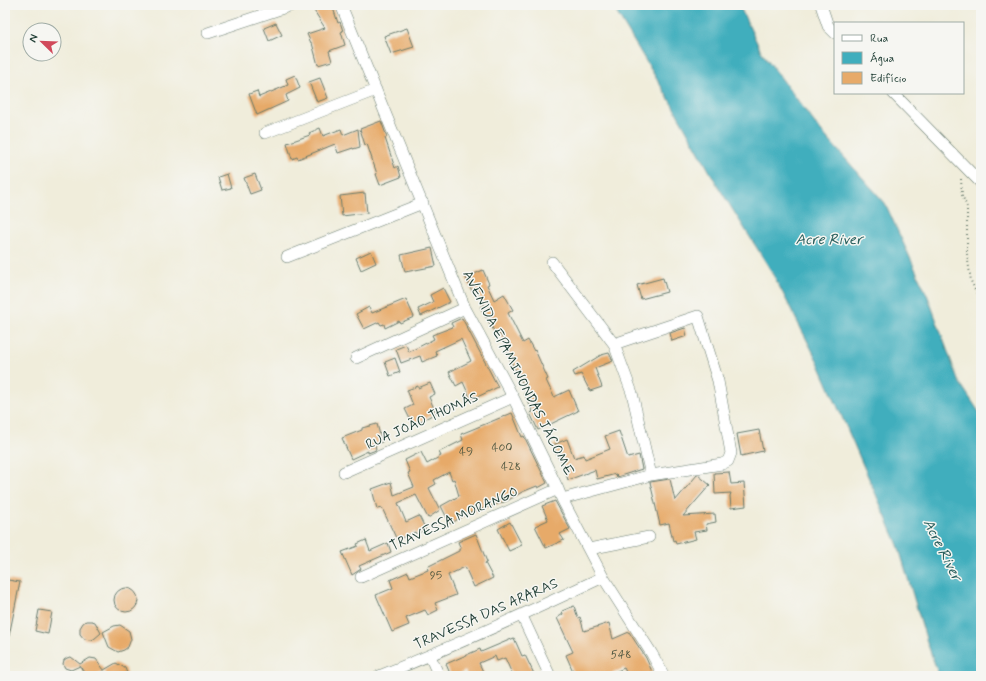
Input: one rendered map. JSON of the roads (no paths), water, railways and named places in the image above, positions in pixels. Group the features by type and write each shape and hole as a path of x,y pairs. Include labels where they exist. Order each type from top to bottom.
{"street":[{"path":"208,33 292,5"},
{"name":"AVENIDA EPAMINONDAS JÁCOME","path":"341,5 465,308 513,397 560,494 603,577 652,654 664,676"},
{"path":"821,5 828,26 834,32"},
{"path":"265,133 376,90"},
{"path":"894,94 981,183"},
{"path":"287,257 423,203"},
{"path":"552,262 614,344 632,393 651,475"},
{"path":"356,358 465,308"},
{"name":"TRAVESSA MORANGO","path":"361,577 560,494 651,475 722,464 728,461 731,453 718,381 698,316 614,344"},
{"name":"RUA JOÃO THOMÁS","path":"344,472 513,397"},
{"path":"589,550 649,537"},
{"name":"TRAVESSA DAS ARARAS","path":"379,676 430,656 522,616 603,577"},
{"path":"522,616 550,676"},
{"path":"430,656 439,676"}],"water":[{"name":"Acre River","path":"612,5 739,5 761,51 820,130 885,203 928,297 958,380 981,415 981,676 939,676 927,642 898,545 818,362 772,272 719,188 670,101"}]}
